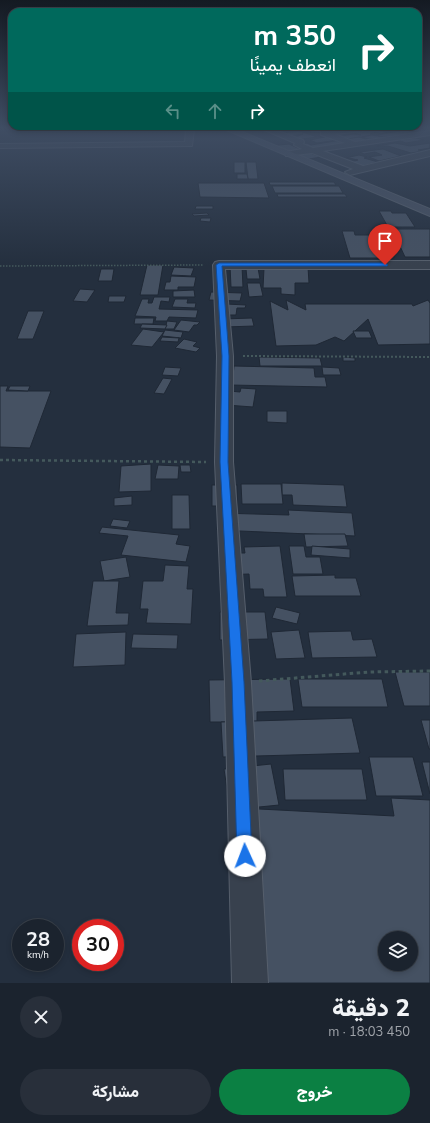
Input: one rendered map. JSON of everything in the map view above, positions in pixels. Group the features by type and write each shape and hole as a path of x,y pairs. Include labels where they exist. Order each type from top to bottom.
{"main road":[{"path":"335,175 430,213"}],"street":[{"path":"250,983 238,682 224,462 226,356 219,265 430,265"}],"path":[{"path":"0,266 219,265"},
{"path":"226,356 430,358"},
{"path":"0,460 224,462"},
{"path":"238,682 369,672 430,671"}],"building":[{"path":"237,175 247,175 248,179 237,179"},
{"path":"248,175 258,175 258,179 248,179"},
{"path":"269,182 334,182 336,185 270,185"},
{"path":"198,183 264,183 269,198 200,197"},
{"path":"272,186 339,186 343,193 275,193"},
{"path":"277,194 345,194 347,197 278,197"},
{"path":"196,206 213,206 213,209 195,209"},
{"path":"379,211 406,213 415,227 388,227"},
{"path":"207,213 209,215 194,216 192,214"},
{"path":"201,218 211,218 210,222 200,221"},
{"path":"392,229 430,229 430,257 405,257"},
{"path":"342,231 354,231 355,235 372,235 381,258 350,258"},
{"path":"371,231 381,231 383,235 373,235"},
{"path":"378,240 386,240 386,243 392,243 394,258 381,257"},
{"path":"147,265 163,265 158,295 140,295"},
{"path":"230,266 242,266 243,287 231,287"},
{"path":"174,267 194,268 191,276 171,275"},
{"path":"308,267 309,283 295,283 295,295 281,294 281,288 263,288 264,268"},
{"path":"258,268 260,279 247,279 246,269"},
{"path":"101,269 114,269 112,281 98,281"},
{"path":"171,276 196,277 194,287 178,287 178,290 164,290 166,282 170,282"},
{"path":"247,283 260,283 263,296 249,297"},
{"path":"80,289 95,290 87,302 73,301"},
{"path":"194,290 195,297 173,297 173,291"},
{"path":"211,292 242,293 240,301 209,300"},
{"path":"109,296 126,296 124,302 108,302"},
{"path":"154,297 170,297 169,302 161,301 159,309 198,310 196,318 169,317 167,321 155,321 156,317 135,316 142,299 149,299 148,303 152,303"},
{"path":"175,299 188,299 187,303 196,303 195,308 172,307"},
{"path":"286,300 306,310 305,304 412,304 413,306 428,300 430,303 430,344 378,345 368,319 344,341 335,337 316,345 276,346 270,301 288,310"},
{"path":"226,304 246,305 245,308 237,308 236,315 223,315"},
{"path":"28,311 44,311 33,339 17,339"},
{"path":"135,318 154,318 153,324 134,324"},
{"path":"252,318 254,326 225,327 223,319"},
{"path":"181,320 200,322 197,325 194,325 189,332 174,330"},
{"path":"167,321 177,322 174,329 165,329"},
{"path":"142,324 167,325 165,329 140,328"},
{"path":"143,329 164,332 152,347 131,345"},
{"path":"165,330 183,332 181,338 162,336"},
{"path":"353,331 369,331 372,338 356,338"},
{"path":"162,337 179,338 178,342 160,341"},
{"path":"184,339 197,342 193,346 200,348 196,352 175,348"},
{"path":"259,357 320,358 322,366 260,366"},
{"path":"343,357 355,358 355,361 343,361"},
{"path":"234,366 314,368 315,377 325,377 327,387 230,385"},
{"path":"165,367 181,368 178,376 162,375"},
{"path":"322,367 339,368 341,375 323,375"},
{"path":"163,378 172,379 164,394 154,393"},
{"path":"0,386 8,386 6,391 51,391 30,448 0,447"},
{"path":"10,386 30,386 28,391 8,390"},
{"path":"241,388 256,389 253,407 226,405 229,391 240,392"},
{"path":"267,411 287,411 287,423 267,422"},
{"path":"151,464 151,491 119,492 121,466"},
{"path":"158,465 179,466 178,479 155,479"},
{"path":"180,465 190,465 191,472 181,472"},
{"path":"282,483 344,485 347,507 293,505 292,495 282,495"},
{"path":"241,484 281,484 283,504 242,504"},
{"path":"212,485 237,485 237,506 212,506"},
{"path":"172,495 189,495 190,529 172,529"},
{"path":"132,496 132,505 114,506 114,498"},
{"path":"288,510 352,513 355,536 217,530 219,513 289,515"},
{"path":"113,519 130,521 127,528 110,526"},
{"path":"102,527 179,535 176,544 190,546 186,562 121,555 128,536 99,533"},
{"path":"304,534 345,534 348,546 306,547"},
{"path":"280,546 287,597 264,597 263,589 250,589 249,574 220,575 219,553 245,553 244,547"},
{"path":"289,546 304,546 306,557 320,557 323,574 293,574"},
{"path":"312,546 350,549 350,558 311,555"},
{"path":"126,557 130,577 104,581 100,561"},
{"path":"165,565 189,566 187,589 193,589 191,624 146,623 148,609 140,609 143,581 163,581"},
{"path":"335,575 335,578 356,578 361,596 295,596 292,576"},
{"path":"93,581 119,581 116,613 129,613 128,625 87,626"},
{"path":"276,607 300,613 297,624 272,618"},
{"path":"220,612 265,612 268,639 220,640"},
{"path":"299,630 305,658 276,659 271,632"},
{"path":"351,631 353,640 372,639 377,657 312,658 308,632"},
{"path":"126,632 125,665 73,667 76,634"},
{"path":"133,634 178,635 177,649 131,648"},
{"path":"395,672 430,672 430,706 404,706"},
{"path":"290,679 294,711 257,712 257,722 210,722 209,680"},
{"path":"298,679 382,679 388,707 302,707"},
{"path":"352,718 360,753 223,757 221,722"},
{"path":"421,720 430,720 430,749 429,749"},
{"path":"369,757 413,757 423,796 376,796"},
{"path":"422,762 430,762 430,794"},
{"path":"271,764 279,805 230,810 224,769"},
{"path":"283,769 362,769 367,800 285,800"},
{"path":"391,798 430,800 430,983 238,983 240,808 394,816"}],"route":[{"path":"245,856 238,682 224,462 226,356 219,265 385,265"}]}
